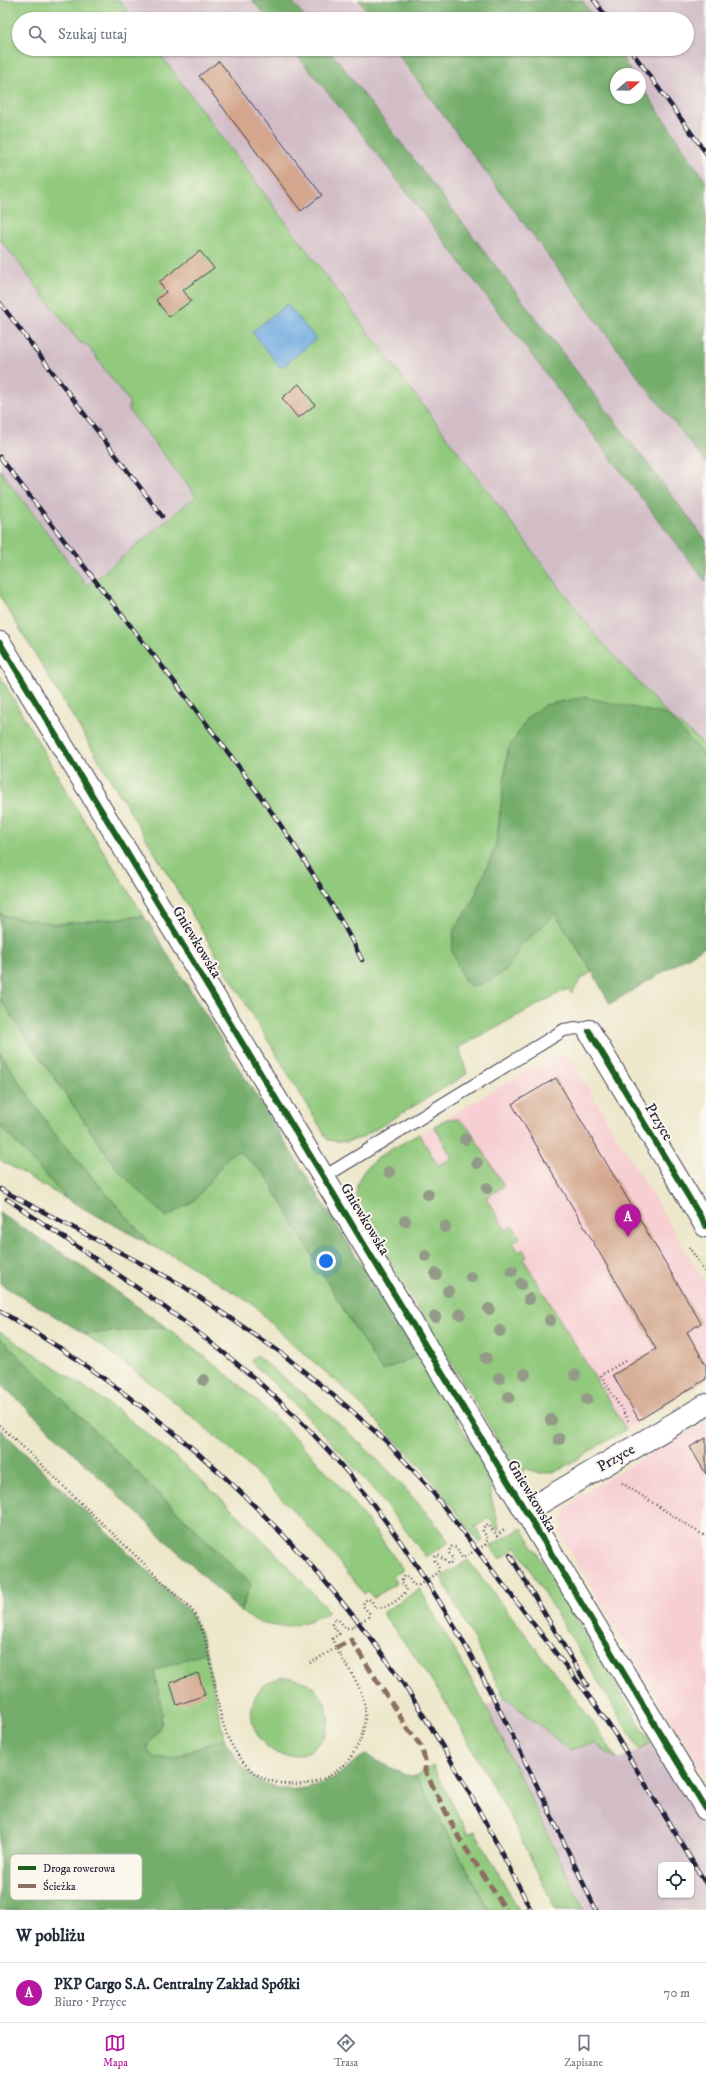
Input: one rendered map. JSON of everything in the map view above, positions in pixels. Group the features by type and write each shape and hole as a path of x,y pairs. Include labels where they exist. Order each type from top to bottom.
{"street":[{"name":"Gniewkowska","path":"0,643 706,1809"},
{"name":"Przyce","path":"589,1031 706,1226"},
{"name":"Przyce","path":"526,1511 706,1405"}],"lane":[{"path":"324,1177 564,1030 576,1028 589,1031"}],"path":[{"path":"625,1361 601,1375 641,1443"},
{"path":"0,1425 192,1610 199,1621 206,1640 227,1735 235,1753 257,1775 273,1782 301,1786 329,1777 352,1756 363,1728 364,1708 359,1689 332,1639 339,1634 332,1624 332,1620 338,1619 345,1628 351,1628 368,1617 369,1613 363,1606 367,1599 371,1600 376,1608 382,1608 404,1595 407,1589 402,1582 404,1576 408,1577 413,1585 419,1586 438,1572 439,1568 435,1561 435,1557 438,1555 442,1556 447,1564 450,1565 454,1560 449,1553 452,1546 457,1548 462,1558 485,1545 488,1539 483,1531 484,1527 488,1524 496,1536 506,1530 502,1524"},
{"path":"599,1468 706,1537"},
{"path":"310,1663 336,1648"}],"shaded area":[{"path":"119,0 706,0 706,758 597,637 161,56 694,56 694,12 128,12"},
{"path":"0,239 79,342 87,345 129,402 129,410 196,496 87,586 0,470"},
{"path":"560,1054 570,1059 706,1284 706,1379 561,1469 541,1474 534,1472 357,1181 364,1169 372,1162 543,1061"},
{"path":"706,1421 706,1779 560,1534 565,1510 581,1495"},
{"path":"504,1697 570,1750 594,1743 618,1760 651,1743 706,1834 706,1910 584,1910 486,1706"}],"green space":[{"path":"0,0 119,0 128,12 12,12 12,56 161,56 597,637 668,715 706,746 706,758 667,715 508,749 496,845 470,907 454,930 464,980 472,987 488,981 531,935 555,913 592,972 581,979 572,993 567,989 459,1047 467,1074 361,1138 345,1142 328,1140 0,596 0,470 87,586 196,496 129,410 129,402 87,345 79,342 0,239"},
{"path":"252,0 291,0 300,12 262,12"},
{"path":"359,0 582,0 590,12 368,12"},
{"path":"298,56 334,56 706,540 706,582 364,137"},
{"path":"399,56 621,56 629,68 610,68 610,104 646,104 646,93 706,182 706,463 645,386"},
{"path":"0,676 74,804 144,916 57,924 6,916 0,913"},
{"path":"584,697 668,715 706,758 706,946 610,1004 588,964 555,914 520,947 506,971 488,981 472,987 464,980 452,951 454,930 470,907 496,846 508,749 529,716 545,705"},
{"path":"0,913 6,916 57,924 144,916 418,1355 382,1371 346,1314 265,1174 239,1151 230,1155 194,1201 166,1217 117,1169 0,999"},
{"path":"0,999 117,1169 194,1201 230,1154 238,1151 265,1174 346,1314 382,1371 418,1355 491,1477 491,1496 499,1526 498,1531 489,1518 475,1527 483,1539 480,1542 478,1541 424,1470 343,1387 285,1337 254,1305 181,1260 151,1245 53,1132 0,1053"},
{"path":"0,1053 53,1132 151,1245 68,1200 0,1125"},
{"path":"446,1119 458,1119 469,1128 504,1186 486,1198 506,1230 513,1226 520,1238 513,1242 519,1252 523,1249 527,1257 524,1260 626,1429 556,1471 539,1473 526,1468 522,1474 513,1465 359,1211 356,1196 358,1183 363,1172 382,1155 394,1148 419,1134 438,1165 452,1158 434,1126"},
{"path":"0,1125 68,1200 0,1160"},
{"path":"0,1213 79,1264 166,1327 85,1334 0,1284"},
{"path":"166,1327 234,1381 266,1409 324,1469 378,1534 403,1570 393,1576 397,1583 373,1598 369,1591 364,1594 303,1520 235,1454 162,1392 85,1334"},
{"path":"0,1332 106,1402 177,1458 256,1533 329,1612 295,1625 273,1626 251,1618 240,1611 251,1584 0,1338"},
{"path":"0,1338 251,1584 240,1611 0,1383"},
{"path":"256,1355 309,1398 383,1465 428,1515 449,1542 426,1557 385,1504 343,1455 299,1408 251,1362"},
{"path":"0,1429 188,1610 200,1632 206,1652 154,1671 162,1711 161,1725 146,1749 155,1758 173,1758 224,1738 233,1754 243,1767 255,1777 268,1784 282,1788 297,1789 314,1786 331,1779 366,1755 405,1775 416,1776 489,1910 0,1910"},
{"path":"522,1528 651,1743 639,1749 516,1547 501,1559 489,1547"},
{"path":"468,1560 589,1717 618,1760 594,1743 570,1750 504,1697 441,1577"},
{"path":"420,1589 486,1706 584,1910 556,1910 511,1818 452,1713 425,1670 382,1613"},
{"path":"206,1652 224,1738 173,1758 155,1758 146,1749 161,1725 162,1711 154,1670"},
{"path":"284,1677 301,1680 314,1688 323,1699 328,1711 328,1724 324,1737 316,1747 302,1754 285,1755 270,1749 260,1738 253,1724 252,1709 256,1695 266,1684"},
{"path":"433,1766 468,1834 475,1831 519,1910 489,1910 416,1776"}],"water":[{"path":"287,304 316,339 281,368 252,332"}],"building":[{"path":"219,61 322,195 301,211 199,76"},
{"path":"200,251 214,268 183,290 191,301 169,317 156,300 166,292 159,282"},
{"path":"299,384 315,405 298,418 282,398"},
{"path":"556,1078 701,1323 687,1332 706,1365 706,1379 639,1420 613,1375 656,1349 512,1104"},
{"path":"706,1438 706,1474 690,1447"},
{"path":"198,1673 205,1695 177,1705 170,1683"}],"railway":[{"path":"594,0 603,12"},
{"path":"635,56 706,153"},
{"path":"0,303 162,516"},
{"path":"0,457 251,783 299,852 321,887 362,960"},
{"path":"0,1189 180,1284 280,1352 345,1405 387,1442 427,1485 591,1699 615,1734 706,1884"},
{"path":"7,1199 126,1280 203,1336 240,1366 311,1432 358,1485 400,1541 438,1599 473,1659 536,1783 596,1910"},
{"path":"0,1311 59,1347 170,1429 222,1474 271,1522 318,1573 361,1626 402,1682 420,1710 470,1794 531,1910"},
{"path":"510,1555 587,1685"}],"marked path":[{"path":"336,1648 351,1640 408,1729 421,1746 425,1760 425,1771 459,1838 506,1910"}],"cycle path":[{"path":"0,643 706,1809"},
{"path":"589,1031 706,1226"}],"place":[{"name":"PKP Cargo S.A. Centralny Zakład Spółki","path":"628,1237"}]}
